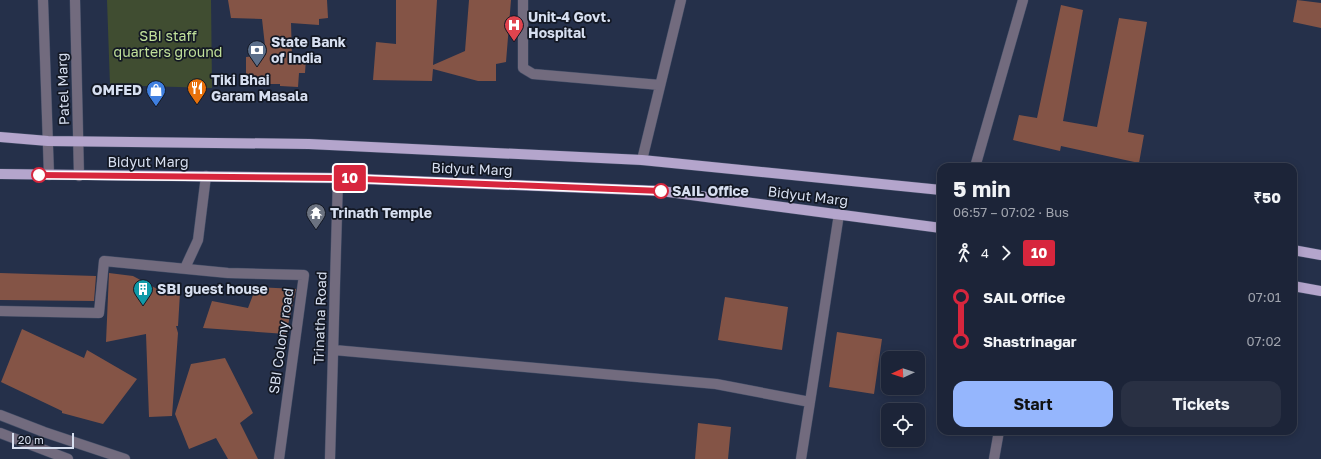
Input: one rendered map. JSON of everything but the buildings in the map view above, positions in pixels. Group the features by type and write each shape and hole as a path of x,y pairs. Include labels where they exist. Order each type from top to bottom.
{"main road":[{"name":"Bidyut Marg","path":"0,137 48,141 79,140 309,144 642,160 937,190"},
{"name":"Bidyut Marg","path":"0,174 338,178 661,191 937,227"},
{"path":"1297,251 1321,255"},
{"path":"1297,287 1321,292"}],"street":[{"name":"Patel Marg","path":"43,0 49,175"},
{"name":"Patel Marg","path":"75,0 79,176"},
{"path":"523,0 523,68 533,74 660,85"},
{"path":"642,160 681,0"},
{"path":"976,163 1023,0"},
{"path":"185,268 198,240 206,176"},
{"name":"Trinatha Road","path":"330,459 338,178"},
{"path":"801,459 839,214"},
{"name":"SBI Colony road","path":"0,311 99,313 104,261 228,273 304,275 279,459"},
{"path":"334,350 716,384 810,402"},
{"path":"0,415 44,432 125,459"},
{"path":"0,433 68,459"},
{"path":"994,459 997,435"}],"green space":[{"name":"SBI staff quarters ground","path":"107,0 211,0 212,88 110,85"}],"bus line":[{"name":"10","path":"39,175 338,178 661,191"}],"place":[{"name":"Unit-4 Govt. Hospital","path":"514,42"},
{"name":"State Bank of India","path":"257,67"},
{"name":"Tiki Bhai Garam Masala","path":"197,105"},
{"name":"OMFED","path":"156,107"},
{"name":"SAIL Office","path":"661,191"},
{"name":"Trinath Temple","path":"316,230"},
{"name":"SBI guest house","path":"143,306"}]}
